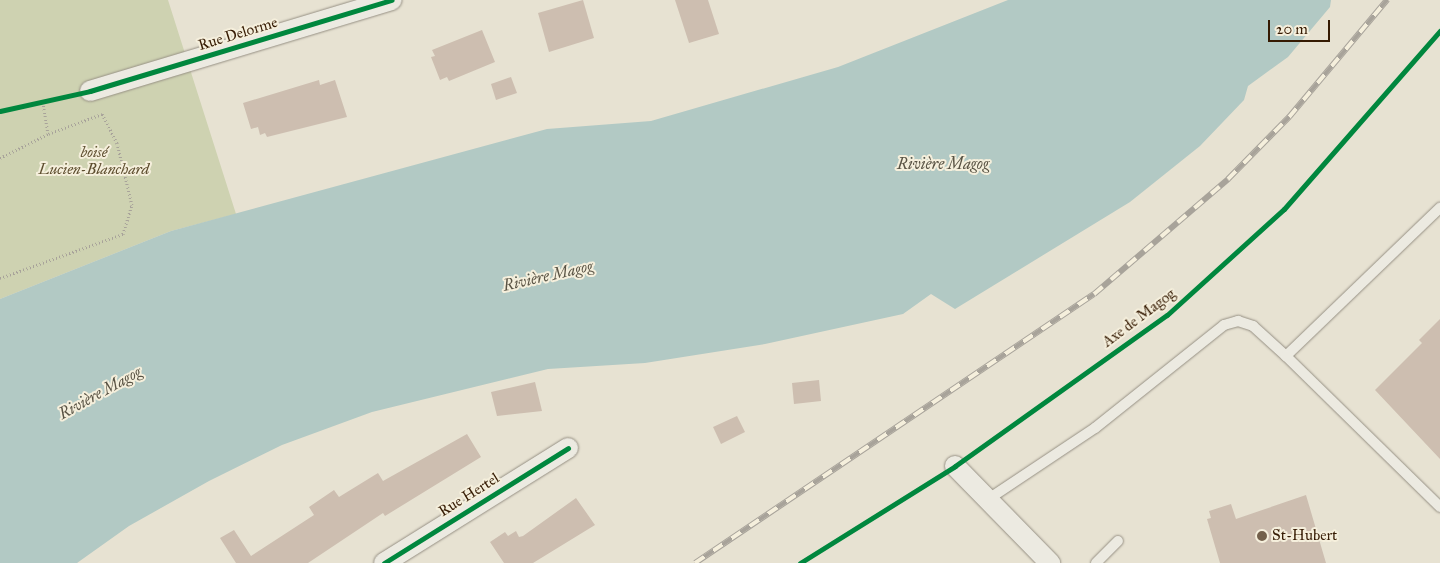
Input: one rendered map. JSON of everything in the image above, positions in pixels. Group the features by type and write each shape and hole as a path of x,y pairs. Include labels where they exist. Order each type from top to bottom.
{"street":[{"name":"Rue Delorme","path":"90,91 362,4 392,0"},
{"name":"Rue Hertel","path":"384,563 568,448"},
{"path":"955,466 1050,563"}],"lane":[{"path":"1286,356 1440,208"},
{"path":"987,500 1095,428 1224,325 1238,321 1253,326 1286,356 1440,507"},
{"path":"1096,563 1118,541"}],"path":[{"path":"35,103 53,99"},
{"path":"43,101 48,134"},
{"path":"0,158 48,134 102,114 117,143 132,205 123,234 0,278"}],"green space":[{"name":"boisé Lucien-Blanchard","path":"0,0 168,0 236,214 171,231 0,299"}],"water":[{"name":"Rivière Magog","path":"1008,0 1331,0 1330,7 1288,57 1248,86 1244,100 1200,146 1130,202 955,309 931,294 903,314 765,344 645,363 548,369 372,412 282,445 209,481 129,526 77,563 0,563 0,299 171,231 547,129 651,121 838,67"}],"building":[{"path":"583,0 594,38 549,52 538,13"},
{"path":"675,0 708,0 719,34 689,43"},
{"path":"482,30 495,62 449,81 447,77 440,80 431,57 435,56 432,50"},
{"path":"511,77 517,93 496,100 491,84"},
{"path":"319,80 320,85 335,80 347,117 267,137 265,133 260,135 258,127 251,129 243,103"},
{"path":"1440,319 1440,459 1375,390 1422,343 1419,340"},
{"path":"819,380 821,401 794,404 792,383"},
{"path":"535,382 542,411 497,416 491,392"},
{"path":"737,416 745,432 721,444 713,427"},
{"path":"467,434 481,457 385,516 383,513 308,563 236,563 220,538 234,530 251,556 314,515 309,507 334,490 339,497 378,473 383,481"},
{"name":"St-Hubert","path":"1306,495 1326,563 1220,563 1207,519 1211,518 1209,511 1231,504 1236,519"},
{"path":"576,498 595,525 533,563 504,563 490,542 505,532 508,536 516,531 519,537 523,536"}],"railway":[{"path":"695,563 1094,294 1228,179 1289,117 1387,0"}],"cycle path":[{"path":"0,111 90,91 392,0"},
{"name":"Axe de Magog","path":"800,563 955,466 1167,315 1284,209 1440,31"},
{"path":"384,563 568,448"}],"place":[{"name":"St-Hubert","path":"1262,536"}]}
